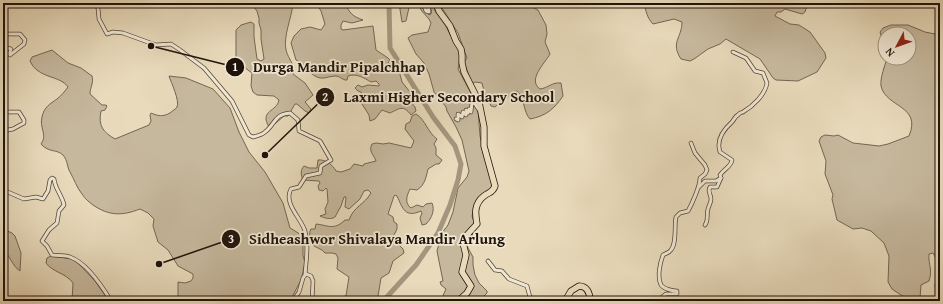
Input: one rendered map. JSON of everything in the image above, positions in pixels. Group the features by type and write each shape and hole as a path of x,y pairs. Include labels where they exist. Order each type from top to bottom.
{"highway":[{"path":"436,3 439,11 450,26 461,49 464,72 479,102 484,127 484,146 495,186 494,190 482,198 476,208 476,224 466,236 463,243 466,255 462,272 471,286 467,293 458,301"},
{"path":"565,301 571,291 579,286 584,286 587,290 590,301"}],"street":[{"path":"94,3 98,8 98,19 107,34 113,32 123,33 156,45 171,44 204,68 232,101 249,135 253,137 260,135 269,129 276,119 286,113 290,113 298,120 299,131 320,141 331,160 321,166 320,173 306,176 299,187 291,189 289,193 290,203 305,231 307,242 305,275 299,292 293,301"},
{"path":"423,3 426,11 429,12 428,3"},
{"path":"3,34 20,34 25,40 24,44 10,56 9,54 11,49 3,46"},
{"path":"705,225 708,221 707,210 711,199 709,190 710,187 717,187 720,183 720,175 730,166 732,160 720,152 718,143 721,136 726,126 733,121 737,115 742,113 756,101 763,93 767,83 763,73 755,71 746,58 733,52"},
{"path":"456,119 458,120 458,114 462,117 463,112 466,114 466,110 468,113 469,109 471,112 472,102 480,111"},
{"path":"3,112 19,112 24,120 24,123 3,131"},
{"path":"657,301 666,294 677,294 677,291 661,285 660,263 663,255 673,249 676,231 676,217 680,213 688,211 694,199 700,178 705,174 707,168 698,158 691,143"},
{"path":"3,157 3,169"},
{"path":"3,190 24,199 36,197 43,198 48,191 50,180 52,178 54,179 55,187 62,198 64,205 59,211 56,223 48,230 42,241 52,255 69,256 83,265 98,282 111,301"},
{"path":"697,188 705,181 716,181 721,178"},
{"path":"488,261 495,270 502,271 509,279 527,286 531,301"},
{"path":"305,275 309,274 313,281 312,301"},
{"path":"642,301 646,299 647,301"}],"shaded area":[{"path":"250,3 293,3 285,45 286,50 292,64 293,74 305,83 313,95 305,102 311,109 309,113 295,104 288,116 284,116 269,127 266,121 267,114 278,104 279,100 274,96 257,95 253,92 251,86 252,73 237,62 236,58 236,30 241,25 251,22 254,24 257,59 261,61 264,59 259,18 257,11"},
{"path":"316,3 346,3 352,14 363,20 352,23 343,21 341,29 343,30 373,26 376,50 390,60 388,63 398,67 402,82 410,92 409,100 415,107 416,111 411,115 406,109 403,108 390,113 382,110 375,119 370,121 369,115 362,104 361,92 355,88 358,85 362,87 368,85 379,86 376,81 371,82 360,76 354,75 348,76 347,80 338,76 319,78 296,60 291,43 294,36 301,29 310,27 321,30 325,24 321,11"},
{"path":"399,3 410,3 406,21 402,22"},
{"path":"419,3 421,3 424,10 429,15 431,14 432,8 431,3 433,3 435,11 445,25 460,53 458,69 473,97 478,110 480,136 493,187 474,209 472,216 474,231 467,246 473,257 475,275 479,283 487,291 487,293 479,301 444,301 442,298 446,289 440,282 443,281 437,251 442,233 448,225 453,212 458,188 467,177 469,171 462,140 446,107 434,92 424,63 416,54 408,38 412,35 428,32 431,23 421,10"},
{"path":"439,3 527,3 538,10 546,25 547,34 545,42 550,54 538,72 535,81 536,85 540,89 555,83 561,83 563,96 556,105 545,114 530,119 526,113 520,94 517,91 509,95 495,107 491,106 482,83 475,82 472,84 464,62 467,58 458,33"},
{"path":"644,3 808,3 805,12 802,14 785,9 781,12 777,12 775,16 790,24 799,25 810,32 825,53 826,58 817,72 798,81 776,80 760,59 726,39 690,61 681,59 676,44 682,27 682,22 674,19 653,24 648,17"},
{"path":"908,25 910,26 888,26"},
{"path":"917,29 940,35 940,301 936,301 935,285 938,265 933,253 929,254 931,273 929,281 921,285 920,298 912,301 892,289 888,282 889,256 884,243 871,231 862,228 853,229 837,220 832,199 833,195 825,174 826,161 819,141 821,137 825,135 838,135 853,143 879,146 909,136 912,126 911,118 907,112 889,99 884,93 881,86 885,66 917,66"},
{"path":"52,50 68,63 81,68 92,76 93,81 90,94 102,105 107,106 105,110 101,111 100,121 102,128 107,134 115,139 149,125 151,121 151,113 163,116 176,108 178,104 169,76 186,78 213,89 230,108 239,132 249,152 265,172 283,203 290,228 300,234 303,242 303,255 305,263 301,280 290,301 178,301 178,282 185,283 191,281 193,274 178,266 168,250 158,242 153,226 154,219 148,213 140,209 127,213 116,214 99,209 86,199 79,189 63,155 47,149 41,144 44,138 41,121 44,111 68,87 60,80 38,71 30,61 32,57"},
{"path":"416,114 422,119 437,139 434,144 436,148 436,155 442,160 439,164 436,164 428,169 425,181 420,188 417,190 410,189 407,196 407,204 411,208 417,205 423,207 426,204 432,203 433,211 431,217 426,224 422,225 420,218 422,213 421,211 416,213 408,213 405,211 395,195 388,214 393,217 394,222 397,224 397,229 393,237 403,249 404,253 393,261 389,273 381,278 378,296 375,301 339,301 339,297 346,296 349,277 337,269 338,258 336,254 325,253 314,246 310,241 309,242 310,231 311,229 315,229 316,224 334,226 345,220 349,220 356,208 371,193 368,190 364,191 360,199 349,209 345,207 346,197 344,197 335,217 330,219 323,217 320,216 326,214 325,209 328,202 327,189 326,188 323,191 319,190 319,181 303,180 301,171 304,166 309,168 317,168 318,160 326,161 336,171 341,172 350,169 354,164 363,166 364,164 376,161 372,153 371,146 372,144 376,143 389,143 411,148 414,141 405,129 406,124 410,122 412,116"},
{"path":"3,229 15,236 21,253 20,271 3,250"},
{"path":"51,256 76,261 95,281 109,301 72,301 73,283 67,277 52,269 46,263 47,258"}],"waterway":[{"path":"385,301 385,299 416,265 438,233 450,205 458,180 461,164 455,146 433,117 390,48 389,3"}],"place":[{"name":"Durga Mandir Pipalchhap","path":"151,46"},
{"name":"Laxmi Higher Secondary School","path":"265,155"},
{"name":"Sidheashwor Shivalaya Mandir Arlung","path":"159,264"}]}
